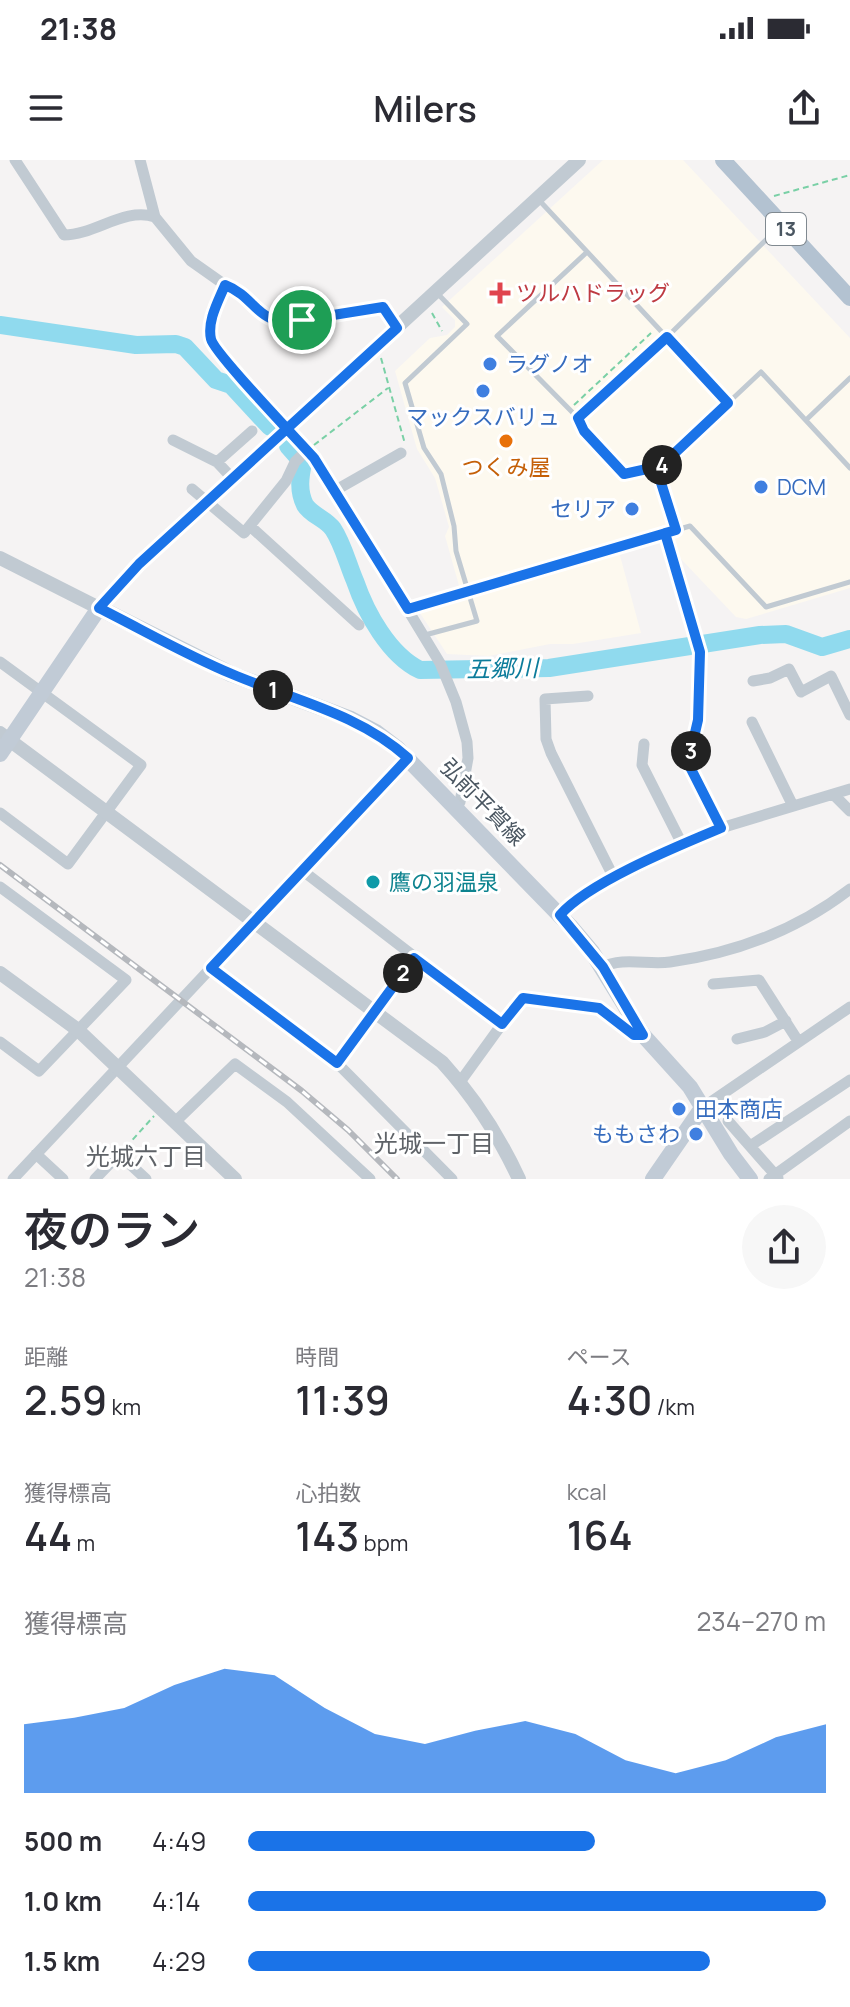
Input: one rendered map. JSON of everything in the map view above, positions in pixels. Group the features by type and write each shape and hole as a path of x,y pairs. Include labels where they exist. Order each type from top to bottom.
{"main road":[{"name":"13","path":"723,160 850,298"},
{"path":"3,742 99,608"},
{"name":"弘前平賀線","path":"99,608 231,674 351,719 386,739 408,758 560,915 603,967 643,1035 690,1087 750,1179"},
{"path":"656,1178 702,1108"}],"street":[{"path":"15,160 64,235 103,227 127,216 144,213 155,217"},
{"path":"140,160 155,217 191,261 235,289 265,316 284,323 383,307 397,328"},
{"path":"0,558 99,608 139,564 579,160"},
{"path":"225,285 212,318 210,337 213,345 287,428 301,455 336,490 443,668 467,742 468,758 457,807"},
{"path":"217,462 252,431"},
{"path":"173,440 217,462 232,478"},
{"path":"336,490 405,453"},
{"path":"192,489 244,533 286,481 301,455"},
{"path":"250,526 359,625"},
{"path":"670,532 700,652 698,720 688,763 721,828"},
{"path":"0,662 141,765 68,864 0,813"},
{"path":"753,681 770,678 789,669 801,692 831,676 850,715"},
{"path":"588,696 545,699 546,739 614,878"},
{"path":"752,722 793,806"},
{"path":"3,742 107,811 442,1062 499,1137 519,1179"},
{"path":"644,744 642,765 682,844"},
{"path":"13,1179 408,758"},
{"path":"560,915 572,901 682,844 721,828 850,789"},
{"path":"834,795 850,811"},
{"path":"303,871 502,1024"},
{"path":"0,887 126,980 39,1071 2,1048"},
{"path":"603,967 611,963 654,964 692,959 747,945 784,931 850,889"},
{"path":"337,1063 414,958"},
{"path":"211,968 337,1063 452,1179"},
{"path":"0,973 78,1030 235,1179"},
{"path":"713,984 759,980 798,1041"},
{"path":"460,1082 523,998 599,1008 634,1035 643,1035"},
{"path":"702,1108 798,1041 848,1012"},
{"path":"737,1039 765,1032 786,1021"},
{"path":"175,1122 235,1064 287,1102 370,1179"},
{"path":"750,1146 850,1080"},
{"path":"728,1121 774,1177 850,1121"},
{"path":"36,1154 63,1179"},
{"path":"95,1179 119,1154 146,1179"}],"lane":[{"path":"538,198 728,403"},
{"path":"578,418 667,337 782,224"},
{"path":"587,252 497,336 578,418 584,431 624,474 662,465 761,372 850,468"},
{"path":"424,635 477,621 456,551 454,526 441,474 424,448 405,383 467,324 430,296"},
{"path":"806,420 850,378"},
{"path":"656,467 670,532"},
{"path":"408,609 690,526 766,607 850,582"}],"path":[{"path":"760,200 850,175"},
{"path":"430,296 442,331"},
{"path":"573,406 653,331"},
{"path":"378,345 405,453"},
{"path":"301,455 389,387"},
{"path":"119,1154 157,1113"}],"shaded area":[{"path":"603,160 683,160 850,338 850,588 746,619 736,617 663,540 619,552 641,633 573,644 550,644 489,656 447,654 414,604 460,589 445,536 449,527 435,478 417,449 395,371 430,338 447,335 455,327 455,320 442,307"}],"waterway":[{"name":"五郷川","path":"0,325 136,345 176,344 185,347 216,380 231,385 270,427"},
{"name":"五郷川","path":"288,446 303,463 300,484 305,505 337,535 372,619 398,654 420,670 549,668 760,635 786,634 822,647 850,639"}],"railway":[{"path":"0,865 302,1091 348,1130 397,1179"}],"place":[{"name":"ツルハドラッグ","path":"500,293"},
{"name":"ラグノオ","path":"490,364"},
{"name":"マックスバリュ","path":"483,391"},
{"name":"つくみ屋","path":"506,441"},
{"name":"DCM","path":"761,487"},
{"name":"セリア","path":"632,509"},
{"name":"鷹の羽温泉","path":"373,882"},
{"name":"田本商店","path":"679,1109"},
{"name":"ももさわ","path":"696,1134"}],"district":[{"name":"光城一丁目","path":"434,1144"},
{"name":"光城六丁目","path":"146,1157"}],"route":[{"path":"302,320 276,322 235,289 225,285 212,318 210,337 218,353 254,390 287,428 295,437 299,440 323,470 408,609 676,530 658,473 656,467 662,465 728,403 667,337 578,418 584,431 624,474 656,467 676,530 665,533 700,652 698,720 688,763 721,828 614,878 572,901 560,915 603,967 643,1035 634,1035 599,1008 523,998 502,1024 414,958 337,1063 211,968 408,758 386,739 351,719 231,674 99,608 139,564 287,428 397,328 383,307 302,320"}]}
